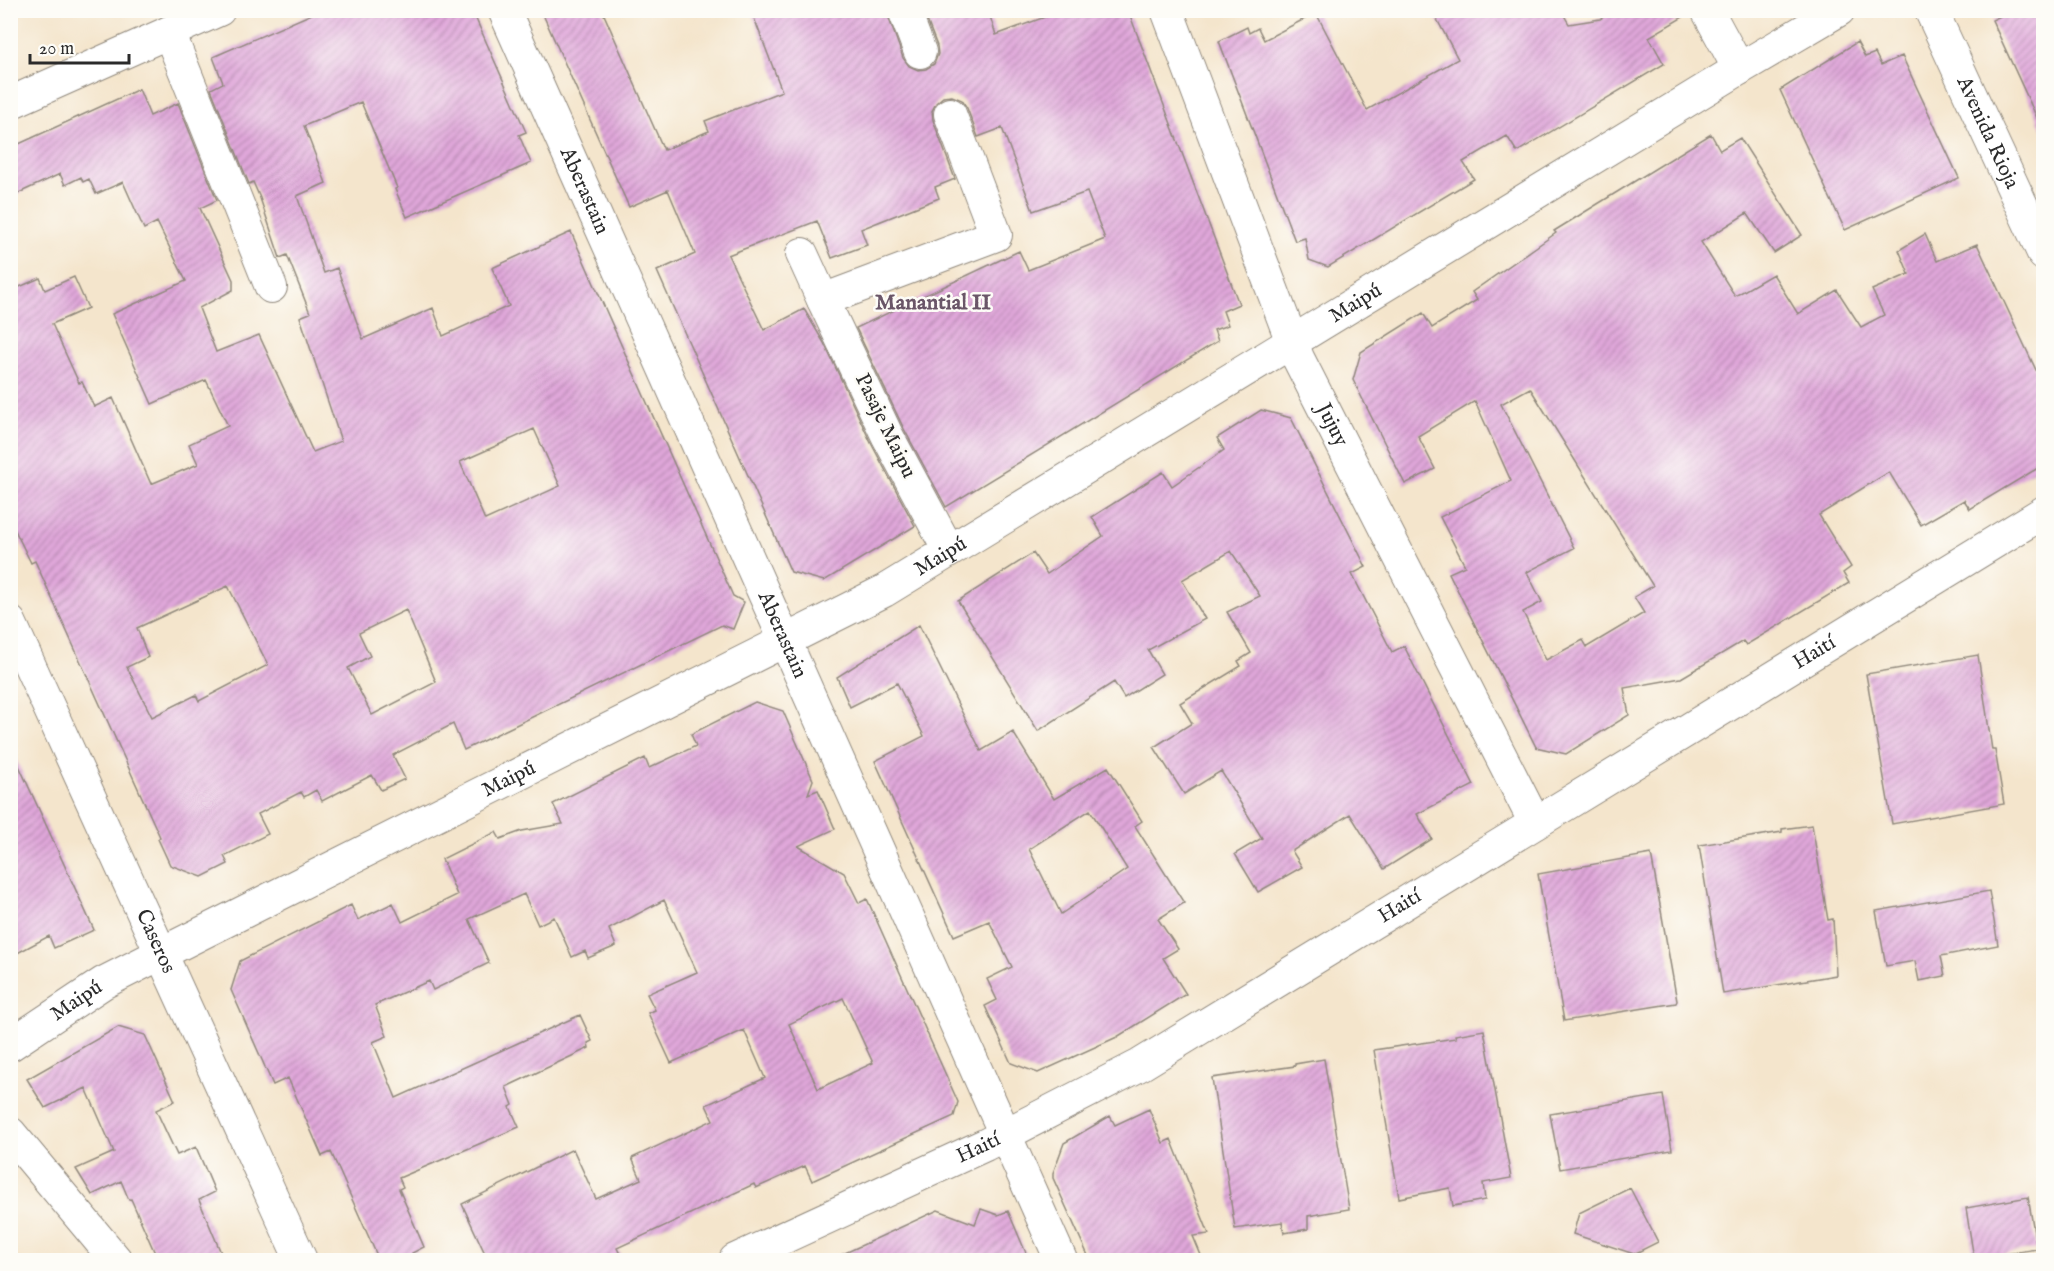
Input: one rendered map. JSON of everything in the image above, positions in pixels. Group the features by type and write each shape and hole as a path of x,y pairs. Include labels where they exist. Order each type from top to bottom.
{"main road":[{"name":"Avenida Rioja","path":"1931,10 2043,254"}],"street":[{"path":"10,103 219,10"},
{"name":"Aberastain","path":"504,10 1060,1260"},
{"path":"904,10 920,52"},
{"name":"Jujuy","path":"1167,10 1298,357 1535,823"},
{"path":"1707,10 1739,69"},
{"name":"Maipú","path":"10,1045 103,983 162,952 884,591 1839,10"},
{"path":"170,32 272,287"},
{"path":"823,300 996,235 950,114"},
{"name":"Pasaje Maipu","path":"802,254 887,435 949,551"},
{"name":"Haití","path":"735,1260 1005,1135 1140,1065 2043,512"},
{"name":"Caseros","path":"10,622 301,1260"},
{"path":"10,1133 116,1260"}],"building":[{"path":"321,10 472,10 526,132 519,135 531,163 407,217 361,102 304,126 326,183 297,196 324,273 337,268 363,339 433,308 443,336 509,306 492,268 571,232 733,596 744,602 733,629 722,625 464,750 453,724 393,755 405,779 381,790 372,775 322,801 316,790 304,797 301,792 258,814 268,834 224,856 228,864 202,877 170,865 158,839 160,837 35,561 31,563 10,520 10,291 40,278 45,290 74,277 88,308 52,324 79,383 82,382 94,407 113,398 151,484 198,464 189,444 228,426 206,380 152,404 112,314 186,281 157,222 144,229 123,182 96,194 89,179 83,182 81,177 65,185 60,174 10,197 10,148 139,89 150,116 178,103 217,200 200,208 233,280 233,290 199,308 216,352 259,335 313,452 341,441 300,317 310,313 287,255 280,258 260,198 253,182 249,184 211,89 223,83 213,57","holes":["534,429 560,486 485,520 460,462","228,586 268,665 199,701 196,695 152,717 127,667 148,657 137,628","406,610 436,682 372,715 348,668 370,656 359,633"]},
{"path":"541,10 602,10 664,150 709,131 705,121 782,91 751,10 886,10 903,58 909,66 918,70 926,69 934,64 938,54 923,10 988,10 996,35 1064,10 1128,10 1239,304 1223,311 1228,325 1214,330 1218,341 946,507 903,427 856,328 1019,251 1028,270 1105,239 1087,192 1033,211 1002,128 978,137 962,100 952,96 943,97 932,111 933,120 955,179 935,187 939,198 861,229 867,245 832,258 817,221 728,255 764,330 804,309 824,343 871,443 915,526 824,581 791,572 657,271 695,254 668,190 629,207"},
{"path":"1432,10 1561,10 1569,24 1600,19 1615,10 1689,10 1690,13 1649,37 1664,64 1517,152 1507,136 1463,162 1474,179 1328,267 1309,260 1305,238 1295,241 1219,41 1247,27 1249,33 1258,28 1264,40 1316,13 1367,110 1458,59"},
{"path":"2013,10 2043,10 2043,131 1992,20"},
{"path":"1857,42 1865,57 1875,53 1881,65 1902,56 1959,178 1845,230 1780,90"},
{"path":"1711,134 1720,150 1740,138 1802,235 1774,253 1747,213 1701,242 1735,296 1773,274 1798,314 1837,290 1861,327 1884,315 1872,290 1909,274 1899,250 1925,234 1937,261 1977,244 2043,385 2043,465 1970,509 1964,500 1921,525 1889,472 1819,515 1851,567 1843,573 1849,583 1746,645 1743,641 1681,678 1624,688 1629,715 1566,754 1536,747 1449,573 1465,566 1440,517 1511,481 1475,401 1418,436 1435,469 1405,484 1353,380 1361,352 1423,313 1432,328 1477,300 1472,292 1556,233 1554,231","holes":["1530,388 1653,586 1634,597 1644,613 1587,647 1583,640 1546,660 1523,612 1542,602 1527,572 1574,548 1501,404"]},
{"path":"1261,410 1291,418 1366,567 1352,574 1392,652 1404,646 1474,785 1417,814 1432,839 1384,869 1350,814 1292,851 1302,867 1258,892 1235,854 1262,838 1221,771 1184,794 1154,747 1192,723 1180,703 1241,666 1238,661 1251,653 1227,612 1260,596 1231,551 1182,580 1205,619 1148,650 1162,674 1124,698 1114,682 1038,731 958,601 1033,553 1047,574 1103,536 1092,517 1163,472 1172,486 1224,450 1217,438"},
{"path":"919,625 981,751 1013,732 1054,799 1108,767 1142,821 1135,826 1184,903 1158,919 1178,949 1163,958 1186,994 1117,1037 1038,1073 1011,1063 985,1006 997,1000 987,979 1012,967 989,921 954,936 875,761 924,736 897,683 850,707 837,677","holes":["1090,810 1127,869 1061,914 1029,849"]},
{"path":"1978,655 1992,750 1995,750 2004,804 1892,824 1866,674"},
{"path":"755,702 783,711 813,780 808,794 818,790 835,829 798,846 844,873 859,903 867,899 958,1102 954,1116 812,1181 805,1166 756,1188 754,1184 617,1248 623,1260 488,1260 462,1204 573,1149 596,1199 641,1179 632,1158 713,1120 706,1105 765,1078 744,1030 671,1063 648,1013 655,1010 647,994 697,972 664,900 609,929 616,946 588,958 585,951 572,957 554,917 538,925 524,894 469,919 489,963 433,990 429,981 375,1005 387,1036 373,1042 396,1098 580,1015 592,1041 588,1043 589,1048 506,1087 513,1105 510,1107 519,1127 399,1178 403,1187 399,1189 424,1247 412,1253 415,1260 379,1260 331,1152 322,1156 288,1078 273,1085 231,990 240,961 351,905 358,920 393,903 402,922 457,895 442,859 496,832 500,839 522,831 563,824 553,804 645,758 649,768 696,746 691,734","holes":["843,998 873,1063 818,1089 789,1024"]},
{"path":"10,746 94,930 54,948 49,936 10,957"},
{"path":"1812,825 1828,920 1833,919 1836,975 1723,994 1699,845"},
{"path":"1651,854 1676,1003 1564,1021 1538,874"},
{"path":"1989,891 1998,945 1941,956 1945,976 1919,981 1915,961 1886,966 1876,911"},
{"path":"118,1027 145,1035 175,1101 156,1110 177,1155 196,1147 215,1192 199,1200 224,1260 158,1260 121,1181 92,1195 76,1169 114,1152 86,1088 45,1108 27,1079"},
{"path":"1484,1030 1511,1178 1483,1183 1485,1200 1453,1206 1450,1188 1399,1198 1374,1050 1456,1038 1455,1035"},
{"path":"1324,1059 1349,1209 1308,1216 1308,1229 1284,1233 1282,1222 1235,1229 1212,1078 1295,1066 1295,1064"},
{"path":"1663,1095 1672,1150 1560,1169 1550,1114"},
{"path":"1149,1109 1163,1143 1171,1139 1209,1234 1193,1236 1203,1260 1090,1260 1053,1178 1064,1143 1110,1116 1115,1125"},
{"path":"1630,1188 1658,1242 1634,1254 1573,1234 1579,1213"},
{"path":"2028,1197 2037,1249 1974,1259 1966,1208"},
{"path":"981,1209 998,1215 1008,1211 1029,1260 830,1260 938,1210 975,1224"}],"district":[{"name":"Manantial II","path":"933,303"}]}
